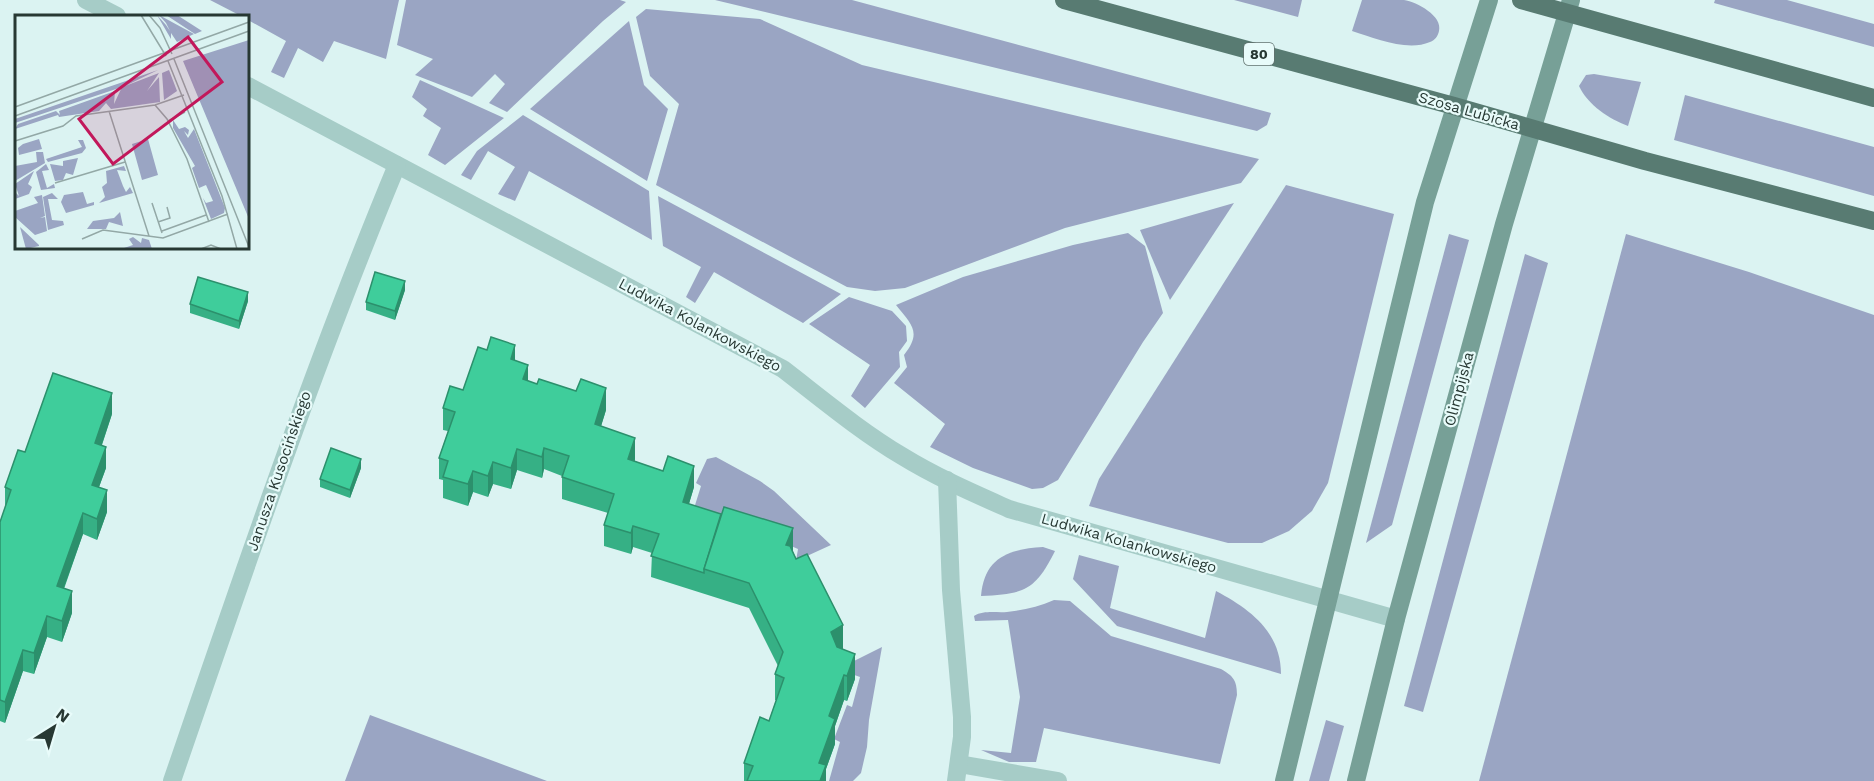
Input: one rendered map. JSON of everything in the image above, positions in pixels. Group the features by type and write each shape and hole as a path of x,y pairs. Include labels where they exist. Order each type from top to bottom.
{"main road":[{"name":"Szosa Lubicka","path":"1064,0 1874,221"},
{"path":"1521,0 1569,7 1874,98"}],"street":[{"path":"86,0 115,15"},
{"path":"1284,781 1425,202 1489,0"},
{"name":"Olimpijska","path":"1356,781 1396,619 1504,224 1569,7"},
{"name":"Ludwika Kolankowskiego","path":"249,87 783,369 893,450 947,480 1009,509 1396,619"},
{"name":"Janusza Kusocińskiego","path":"172,781 311,379 356,262 397,165"},
{"path":"947,480 951,590 962,717 957,773 1058,781"}],"shaded area":[{"path":"210,0 399,0 386,59 334,41 323,62 298,48 284,78 271,72 286,41 249,21 249,15 239,15"},
{"path":"406,0 620,0 626,2 507,112 489,103 505,84 495,74 472,97 415,75 433,59 397,45"},
{"path":"715,0 852,0 1271,113 1267,125 1257,131"},
{"path":"1234,0 1302,0 1298,17"},
{"path":"1362,0 1404,0 1416,4 1437,20 1438,35 1430,42 1421,45 1401,45 1352,31"},
{"path":"1715,0 1787,0 1874,24 1874,47 1714,3"},
{"path":"646,9 760,19 862,65 1259,159 1241,183 1065,228 905,288 875,291 847,287 656,185 679,104 650,76 636,17"},
{"path":"629,21 644,85 668,109 647,181 530,109"},
{"path":"1594,74 1641,82 1628,126 1600,110 1583,93 1579,86 1586,75"},
{"path":"420,80 504,118 445,165 428,155 441,128 423,116 427,109 412,97"},
{"path":"1685,95 1874,147 1874,196 1674,140"},
{"path":"523,115 649,191 652,240 529,171 515,201 498,194 515,167 488,151 471,180 461,175 477,151"},
{"path":"1286,185 1394,214 1328,483 1312,511 1289,531 1262,543 1228,543 1089,506 1099,479"},
{"path":"658,196 841,294 803,323 714,272 695,303 686,297 701,267 663,246"},
{"path":"1234,203 1170,300 1140,230"},
{"path":"1128,233 1145,246 1163,313 1058,480 1043,488 1032,489 973,468 930,447 945,424 894,383 907,367 904,355 914,334 910,324 896,305 963,277 1073,245"},
{"path":"1449,234 1469,240 1392,525 1366,543"},
{"path":"1626,234 1749,272 1874,315 1874,781 1479,781"},
{"path":"1525,254 1548,263 1423,712 1404,706"},
{"path":"849,297 892,311 906,326 907,341 899,352 900,367 865,408 851,396 870,365 809,324"},
{"path":"716,457 774,491 831,545 796,561 798,549 768,536 691,518 701,486 696,483 707,459"},
{"path":"1043,547 1055,551 1041,575 1027,588 1008,594 981,596 987,573 1000,558 1019,550"},
{"path":"1079,555 1119,566 1110,608 1205,638 1216,591 1229,598 1252,614 1269,634 1280,659 1281,674 1117,626 1073,579"},
{"path":"1054,600 1070,601 1111,636 1221,669 1231,676 1235,682 1237,695 1220,764 1044,728 1036,762 1009,762 981,750 1011,753 1020,697 1008,620 975,621 974,616 986,612 1025,609"},
{"path":"882,647 861,773 853,781 829,781 840,742 834,739 847,705 852,707 860,677 843,671 842,667"},
{"path":"370,715 547,781 345,781"},
{"path":"1326,720 1344,726 1329,781 1309,781"}],"building":[{"path":"375,272 405,281 395,311 366,302"},
{"path":"198,277 248,292 239,321 190,304"},
{"path":"491,337 515,345 511,359 528,365 523,379 537,384 539,379 576,391 581,379 606,388 595,424 635,438 628,459 663,471 668,456 694,466 683,502 721,514 704,573 651,556 659,534 633,526 631,533 604,525 614,494 562,477 569,456 544,448 542,457 517,449 511,468 493,462 488,476 473,471 468,484 443,477 448,461 439,458 455,412 443,408 450,386 463,390 478,347 487,350"},
{"path":"53,373 112,393 95,443 106,447 92,485 107,490 97,519 83,513 57,586 72,591 62,621 47,616 34,653 23,650 5,702 0,700 0,522 11,490 5,487 18,450 25,452"},
{"path":"331,448 361,459 350,490 320,479"},
{"path":"724,507 793,528 786,545 790,546 796,559 807,554 843,625 831,632 837,647 855,654 847,676 844,675 829,716 835,719 819,763 826,765 820,781 747,781 753,766 744,763 760,717 769,721 784,678 775,674 783,652 749,583 704,569"}]}
